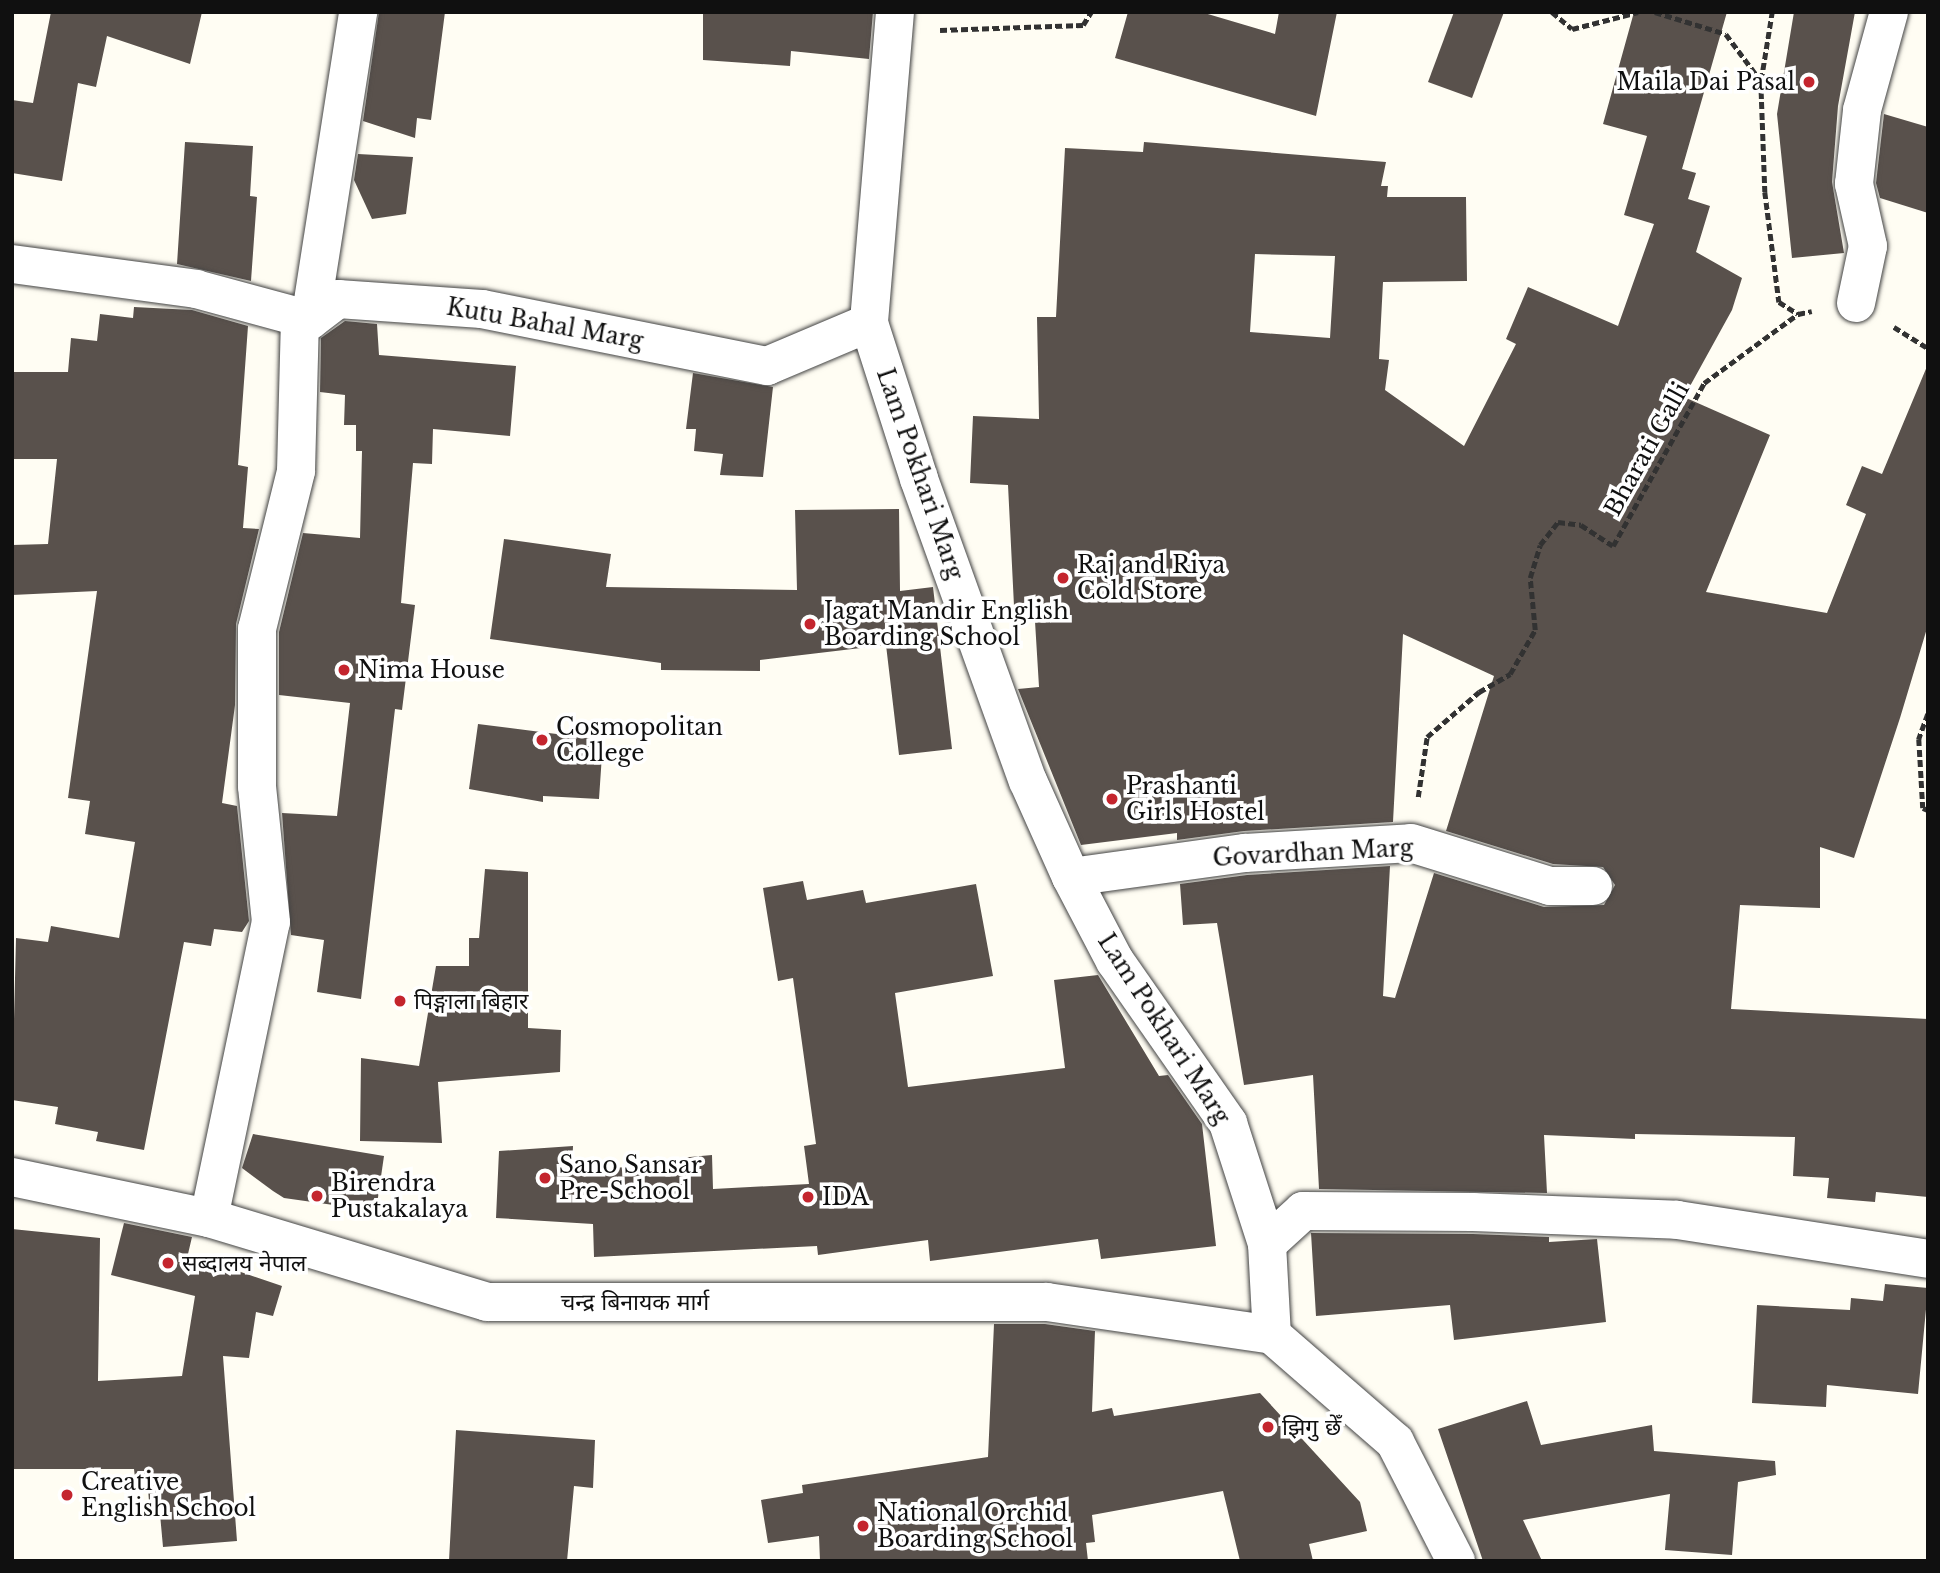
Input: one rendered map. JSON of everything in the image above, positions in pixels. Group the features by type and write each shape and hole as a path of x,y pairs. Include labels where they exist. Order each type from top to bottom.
{"street":[{"path":"209,1218 271,922 257,786 257,629 296,471 305,320 358,12"},
{"path":"1856,303 1868,246 1854,184 1861,110 1889,12"},
{"name":"Lam Pokhari Marg","path":"894,24 869,323 919,479 1028,781 1070,877 1115,961 1228,1123 1267,1244"},
{"path":"12,264 196,289 305,320"},
{"name":"Kutu Bahal Marg","path":"305,320 338,299 482,309 767,366 869,323"},
{"name":"Govardhan Marg","path":"1070,877 1245,853 1411,843 1550,886 1593,886"},
{"name":"चन्द्र बिनायक मार्ग","path":"12,1177 209,1218 487,1302 1047,1302 1272,1335"},
{"path":"1456,1561 1395,1442 1272,1335 1267,1244 1303,1211 1473,1212 1677,1220 1928,1259"}],"path":[{"path":"894,24 1083,25 1091,12"},
{"path":"1552,12 1572,29 1638,12"},
{"path":"1656,12 1726,34 1761,81"},
{"path":"1772,12 1761,81 1765,192 1779,302 1798,314 1856,303 1928,348"},
{"name":"Bharati Galli","path":"1411,843 1427,737 1479,692 1510,674 1535,630 1530,578 1540,545 1558,522 1581,525 1613,546 1704,383 1798,314"},
{"path":"1928,714 1919,739 1923,808 1928,810"}],"building":[{"path":"51,12 202,12 190,64 107,36 96,87 78,83 62,181 12,173 12,100 33,103"},
{"path":"379,12 445,12 431,120 417,118 415,138 363,121"},
{"path":"703,12 873,12 869,59 791,51 790,66 703,60"},
{"path":"1128,12 1201,12 1275,34 1279,12 1337,12 1316,116 1115,58"},
{"path":"1454,12 1504,12 1472,98 1428,82"},
{"path":"1634,12 1727,12 1682,169 1696,173 1688,199 1710,206 1696,252 1742,278 1732,310 1684,397 1770,435 1706,592 1827,613 1866,514 1846,505 1862,466 1882,474 1928,364 1928,625 1900,718 1854,858 1820,847 1820,908 1740,905 1731,1009 1928,1019 1928,1197 1876,1192 1875,1202 1827,1198 1829,1178 1793,1176 1795,1137 1635,1134 1635,1139 1544,1135 1547,1193 1319,1189 1313,1075 1244,1085 1217,923 1183,925 1180,884 1247,875 1390,866 1383,996 1395,998 1434,873 1544,907 1604,905 1615,885 1603,867 1553,864 1446,831 1494,676 1403,634 1393,822 1244,831 1177,840 1177,833 1081,845 1018,689 1039,687 1034,605 1014,606 1008,485 970,483 973,416 1039,419 1037,317 1056,317 1065,148 1143,152 1144,142 1386,162 1381,186 1388,186 1387,197 1466,197 1467,281 1383,282 1379,359 1389,360 1385,390 1464,446 1516,344 1506,339 1528,287 1618,326 1654,224 1624,215 1647,136 1603,124","holes":["1255,254 1335,256 1330,338 1250,332"]},
{"path":"1794,12 1855,12 1838,106 1832,182 1844,253 1792,258 1777,114"},
{"path":"1884,114 1928,127 1928,213 1880,198 1876,183"},
{"path":"185,142 253,146 250,196 257,197 251,281 177,264"},
{"path":"358,154 413,157 406,214 372,219 354,180"},
{"path":"134,307 192,310 248,326 238,465 248,467 243,528 259,529 236,624 235,705 222,803 237,806 249,921 242,932 214,929 211,946 184,942 144,1150 96,1141 98,1132 55,1124 58,1107 12,1100 16,938 48,942 51,926 119,938 135,842 85,834 90,801 68,798 97,591 12,595 12,545 48,544 57,459 12,459 12,372 68,372 71,338 97,341 100,314 133,318"},
{"path":"345,321 377,324 379,355 516,366 510,436 433,429 432,464 413,463 401,603 415,605 402,710 395,709 361,999 317,992 324,940 291,935 282,813 337,816 350,703 279,695 279,632 303,533 360,538 362,451 356,451 356,425 344,425 345,395 320,392 321,338"},
{"path":"693,373 773,387 763,477 720,475 723,454 694,451 696,429 686,429"},
{"path":"899,509 900,591 933,587 952,749 899,755 886,645 760,660 760,671 661,670 661,663 490,639 504,539 611,554 606,587 797,590 795,510"},
{"path":"478,724 603,740 599,799 543,796 543,802 469,789"},
{"path":"485,869 528,872 528,1028 561,1030 560,1072 438,1082 442,1143 360,1141 361,1058 419,1066 436,966 469,966 469,938 479,938"},
{"path":"803,881 807,900 863,890 866,903 976,884 993,976 895,993 908,1087 1065,1068 1054,980 1098,975 1159,1076 1168,1075 1202,1124 1216,1246 1101,1259 1098,1239 930,1261 928,1240 818,1255 817,1246 594,1257 593,1224 496,1218 499,1151 573,1146 572,1171 668,1164 668,1159 712,1155 713,1189 809,1184 804,1146 816,1144 793,978 778,981 763,888"},
{"path":"253,1134 384,1156 376,1211 284,1198 242,1168"},
{"path":"124,1223 192,1237 188,1254 282,1286 273,1316 256,1312 249,1358 223,1356 237,1541 163,1547 160,1514 150,1514 147,1476 135,1478 134,1469 12,1469 12,1229 100,1238 98,1381 182,1376 195,1296 111,1275"},
{"path":"1311,1233 1473,1234 1549,1237 1549,1242 1597,1239 1606,1322 1454,1340 1450,1305 1316,1316"},
{"path":"1885,1284 1928,1288 1918,1394 1827,1385 1826,1407 1752,1403 1757,1305 1850,1310 1851,1298 1883,1301"},
{"path":"994,1324 1045,1324 1095,1331 1092,1412 1112,1408 1114,1416 1260,1393 1360,1502 1367,1531 1309,1544 1313,1561 1240,1561 1223,1491 1092,1515 1095,1542 1086,1543 1088,1561 820,1561 819,1536 768,1543 761,1500 803,1493 802,1485 988,1457"},
{"path":"1527,1401 1541,1445 1652,1425 1654,1451 1775,1461 1776,1475 1738,1482 1732,1555 1665,1550 1670,1494 1523,1520 1542,1561 1483,1561 1438,1429"},
{"path":"456,1430 595,1440 593,1488 574,1486 567,1561 449,1561"}],"place":[{"name":"Maila Dai Pasal","path":"1809,82"},
{"name":"Raj and Riya Cold Store","path":"1063,578"},
{"name":"Jagat Mandir English Boarding School","path":"810,624"},
{"name":"Nima House","path":"344,670"},
{"name":"Cosmopolitan College","path":"542,740"},
{"name":"Prashanti Girls Hostel","path":"1112,799"},
{"name":"पिङ्गाला बिहार","path":"400,1001"},
{"name":"Sano Sansar Pre-School","path":"545,1178"},
{"name":"Birendra Pustakalaya","path":"317,1196"},
{"name":"IDA","path":"808,1197"},
{"name":"सब्दालय नेपाल","path":"168,1263"},
{"name":"झिगु छेँ","path":"1268,1427"},
{"name":"Creative English School","path":"67,1495"},
{"name":"National Orchid Boarding School","path":"863,1526"}]}
